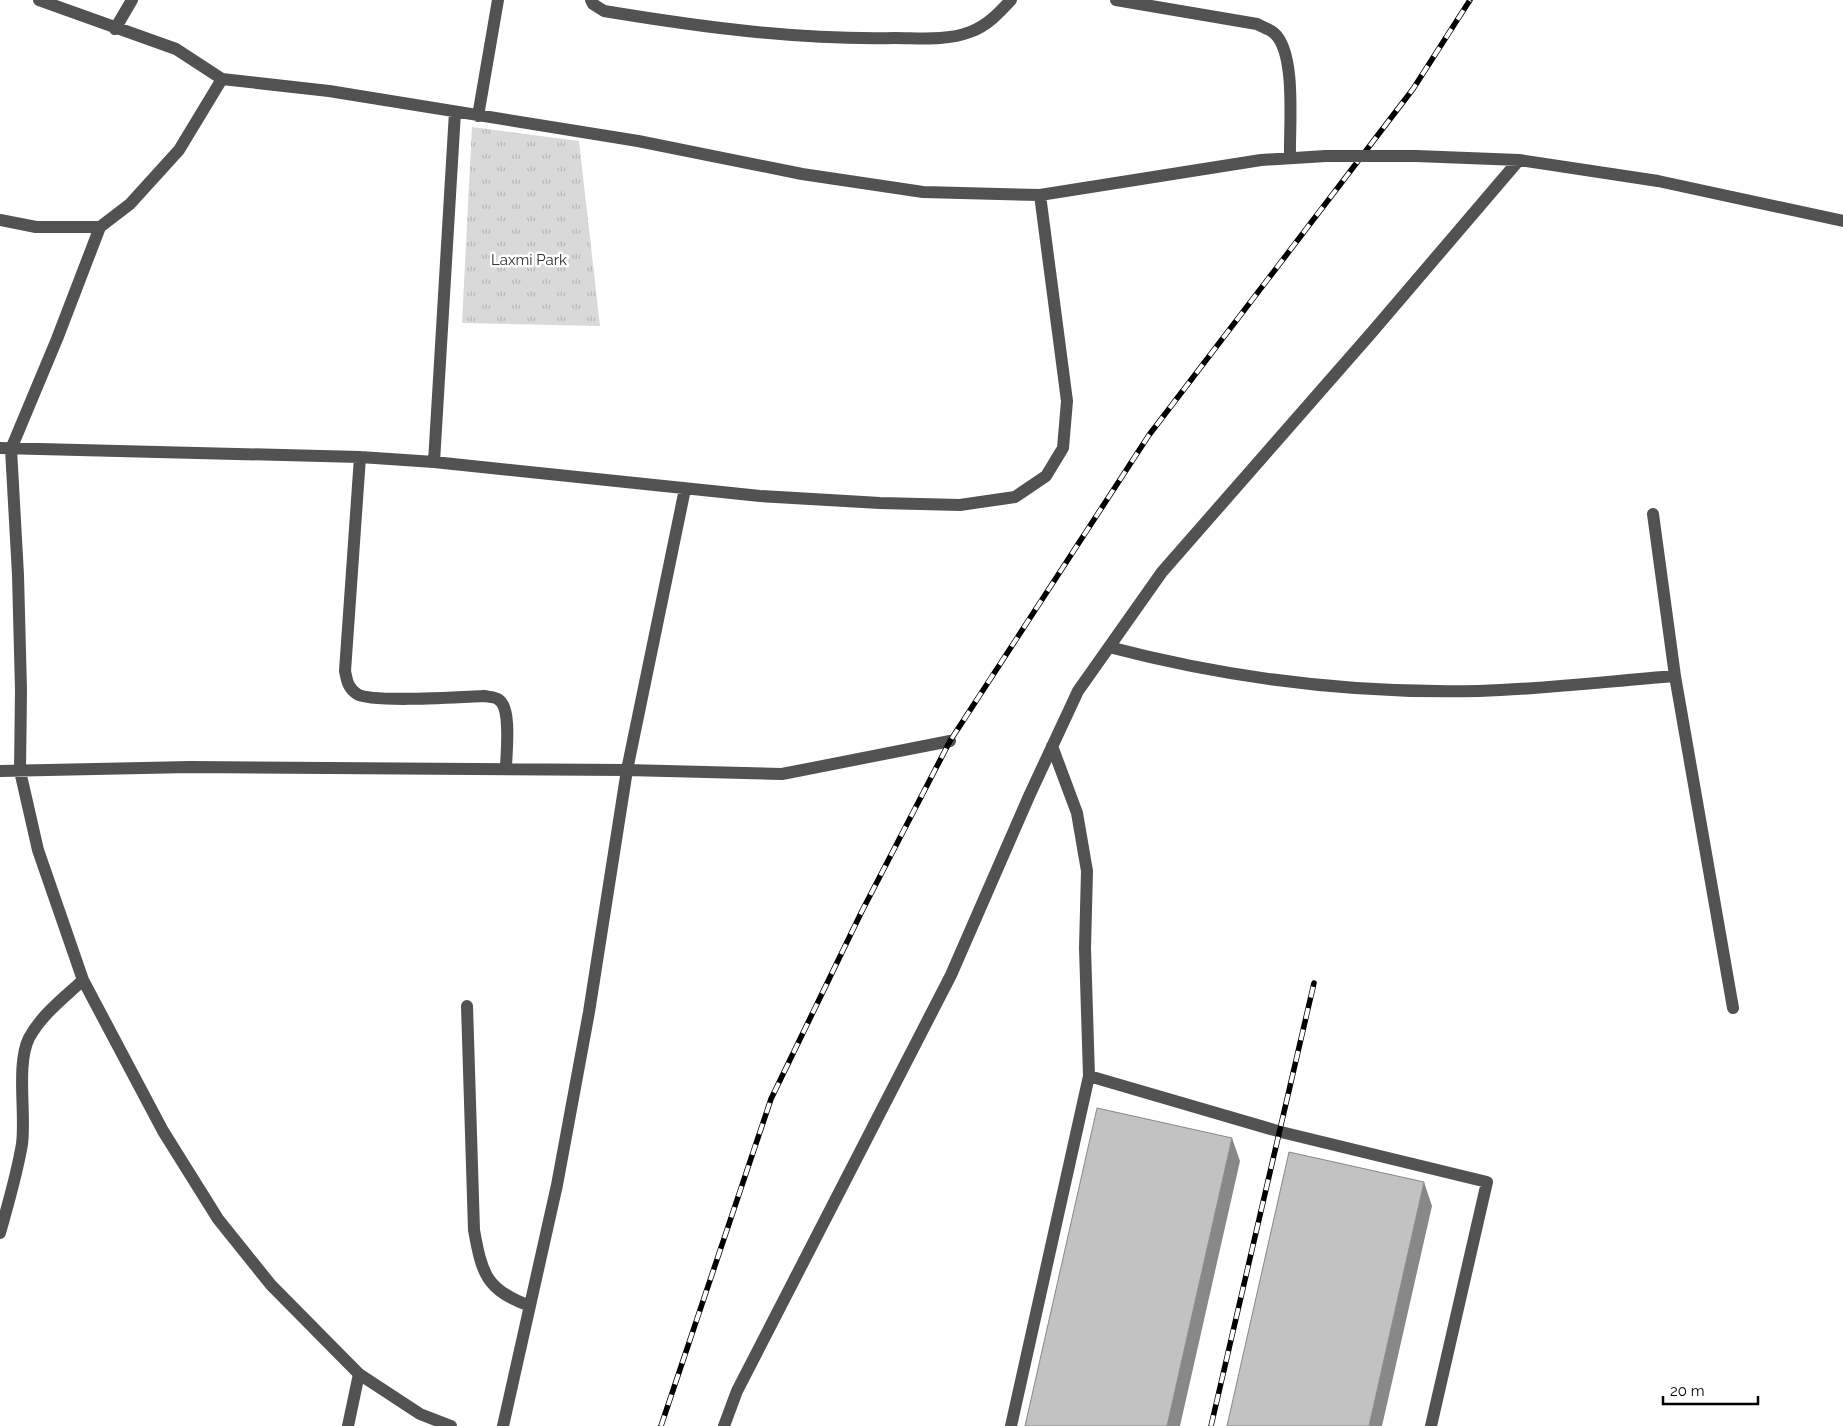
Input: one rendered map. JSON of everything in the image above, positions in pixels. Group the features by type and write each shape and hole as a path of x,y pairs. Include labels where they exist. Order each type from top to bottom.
{"street":[{"path":"39,0 115,29 176,49 222,79 328,91 638,141 802,174 923,192 1040,195 1261,160 1326,156 1416,156 1519,160 1658,181 1843,221"},
{"path":"115,29 132,0"},
{"path":"478,116 498,0"},
{"path":"591,0 593,4 604,11 694,26 769,34 846,39 942,38 970,32 994,19 1011,0"},
{"path":"1116,0 1257,24 1274,33 1285,50 1289,80 1290,158"},
{"path":"222,79 179,150 130,204 100,227 58,339 5,448 18,575 21,690 20,771 38,850 83,980 164,1131 218,1219 271,1285 359,1374 420,1414 451,1426"},
{"path":"434,462 455,112"},
{"path":"724,1426 737,1391 951,975 1078,691 1162,572 1367,338 1519,160"},
{"path":"5,448 360,457 434,462 685,489 800,499 960,505 1015,497 1046,476 1063,448 1068,401 1040,195"},
{"path":"0,220 36,227 100,227"},
{"path":"360,457 345,671 349,687 359,695 378,698 484,696 498,699 505,707 507,718 506,769"},
{"path":"503,1426 557,1185 589,1012 627,770 685,489"},
{"path":"1653,514 1676,676 1733,1008"},
{"path":"1109,647 1180,666 1285,682 1384,690 1480,691 1676,676"},
{"path":"0,771 190,767 627,770 782,774 950,741"},
{"path":"1011,1426 1089,1076 1085,948 1087,871 1077,813 1052,746"},
{"path":"0,1233 22,1143 24,1101 22,1070 28,1040 42,1018 83,980"},
{"path":"467,1006 474,1230 479,1258 490,1282 506,1297 530,1306"},
{"path":"1089,1076 1281,1132 1487,1182 1430,1426"},
{"path":"348,1426 359,1374"}],"green space":[{"name":"Laxmi Park","path":"472,127 579,141 600,326 462,323"}],"building":[{"path":"1097,1108 1232,1138 1167,1426 1025,1426"},
{"path":"1289,1152 1424,1182 1369,1426 1227,1426"}],"railway":[{"path":"661,1426 771,1099 862,911 950,741 1149,435 1413,89 1470,0"},
{"path":"1211,1426 1314,983"}]}
